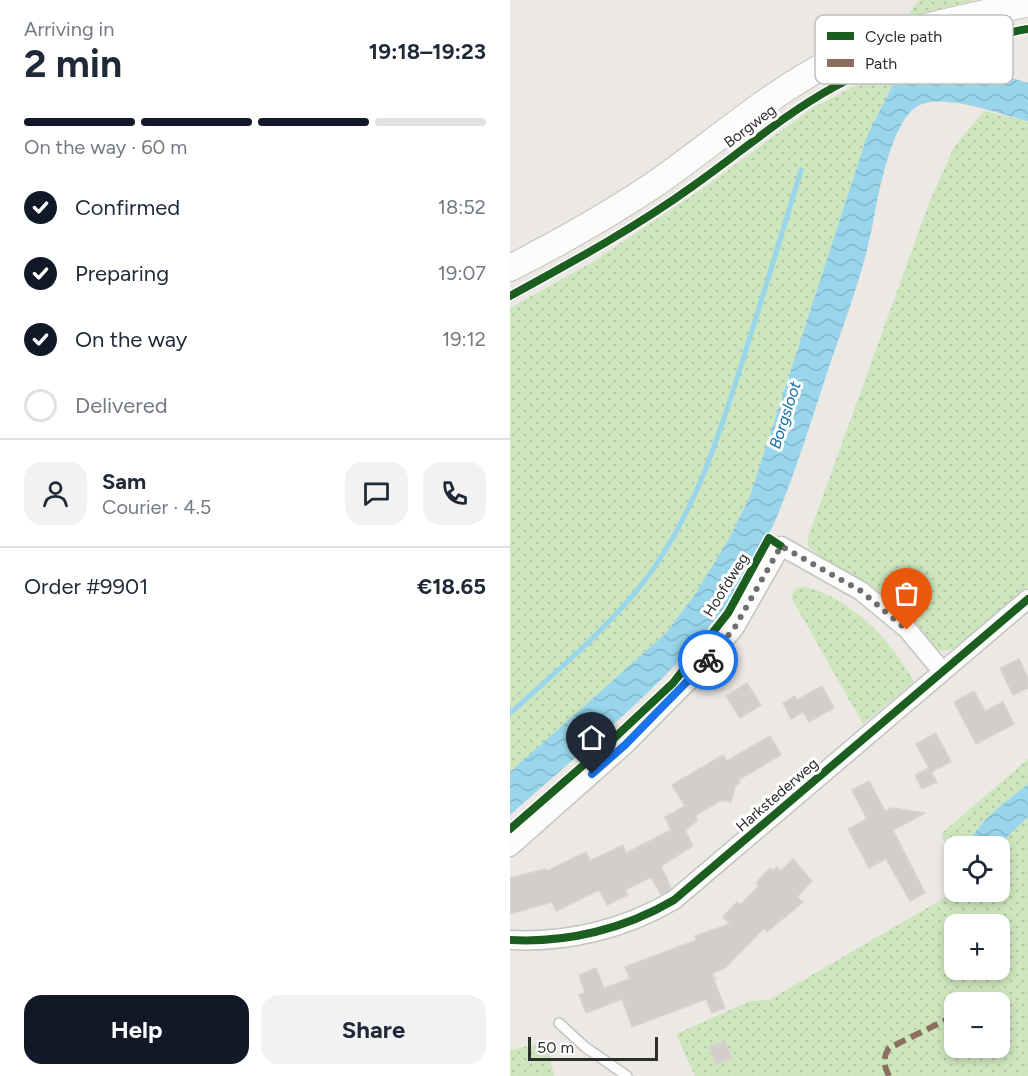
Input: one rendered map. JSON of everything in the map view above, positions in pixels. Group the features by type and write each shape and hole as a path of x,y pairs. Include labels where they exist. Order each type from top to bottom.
{"main road":[{"name":"Borgweg","path":"969,15 1028,3"},
{"name":"Borgweg","path":"510,268 561,242 651,186 815,70"}],"street":[{"name":"Hoofdweg","path":"510,847 625,745 700,669 735,627 781,546 861,591 907,630 942,671"},
{"name":"Harkstederweg","path":"510,940 554,939 604,930 642,917 674,900 1028,599"}],"lane":[{"path":"559,1023 585,1047 627,1076"}],"green space":[{"path":"919,0 976,0 918,15 908,15"},
{"path":"861,84 893,84 867,136 750,496 730,537 695,594 666,633 510,772 510,308 591,263 703,188 811,109"},
{"path":"984,111 1028,121 1028,588 955,649 937,651 863,582 823,559 808,546 808,537 929,203 954,147"},
{"path":"804,586 838,601 868,623 894,651 914,682 863,724 791,597 796,588"},
{"path":"1028,759 1028,784 985,820 973,836 944,836 944,840 941,834"},
{"path":"1028,817 1028,1076 695,1076 676,1034 750,1001 769,1000 944,898 944,902 1010,902 1010,836 1008,836"},
{"path":"547,1042 554,1076 510,1076 510,1050"}],"water":[{"name":"Borgsloot","path":"1013,78 1028,83 1028,121 971,106 940,102 916,107 908,115 893,142 879,191 861,273 800,455 780,509 758,556 730,599 699,639 664,677 510,815 510,772 666,633 695,594 730,537 750,496 867,136 893,84 1013,84"},
{"path":"1028,784 1028,817 1008,836 973,836 993,812"}],"building":[{"path":"1019,659 1028,678 1028,688 1013,695 1000,668"},
{"path":"747,683 761,705 740,718 726,696"},
{"path":"822,686 834,708 809,722 803,712 791,719 783,703 795,696 797,700"},
{"path":"974,691 985,711 1003,702 1014,724 976,744 954,702"},
{"path":"936,733 951,762 931,772 937,782 922,789 915,775 929,768 916,744"},
{"path":"770,736 781,755 738,780 740,783 735,786 731,802 722,800 696,815 697,821 685,830 693,846 661,866 671,888 668,891 661,894 651,877 625,890 628,895 607,905 599,890 556,911 552,902 510,914 510,878 545,869 547,871 586,852 590,861 623,845 626,853 671,830 665,817 685,806 672,785 723,755 727,761"},
{"path":"869,781 885,811 892,808 925,813 893,830 925,893 910,901 886,859 869,868 848,829 867,819 852,790"},
{"path":"793,859 812,881 797,897 803,902 767,932 764,928 725,968 712,973 714,978 717,977 714,980 725,1008 712,1013 706,999 632,1027 622,999 586,1013 579,995 585,993 579,975 596,968 604,988 630,979 625,967 697,940 695,936 730,924 723,917 737,902 740,905 759,886 756,883 770,868 773,871 777,867 781,871"},
{"path":"725,1041 732,1058 716,1064 709,1047"}],"waterway":[{"path":"510,713 579,651 628,601 661,557 677,530 704,473 726,413 801,170"}],"marked path":[{"path":"889,1076 884,1062 889,1048 944,1021"}],"cycle path":[{"path":"1013,32 1028,29"},
{"path":"510,296 649,216 779,122 840,84"},
{"path":"510,829 610,742 673,683 728,613 769,538 781,546"},
{"path":"510,940 553,939 595,932 636,919 674,900 1028,599"}],"way so far":[{"path":"708,660 735,627 781,546 861,591 907,630"}],"route":[{"path":"592,774 625,745 708,660"}]}
